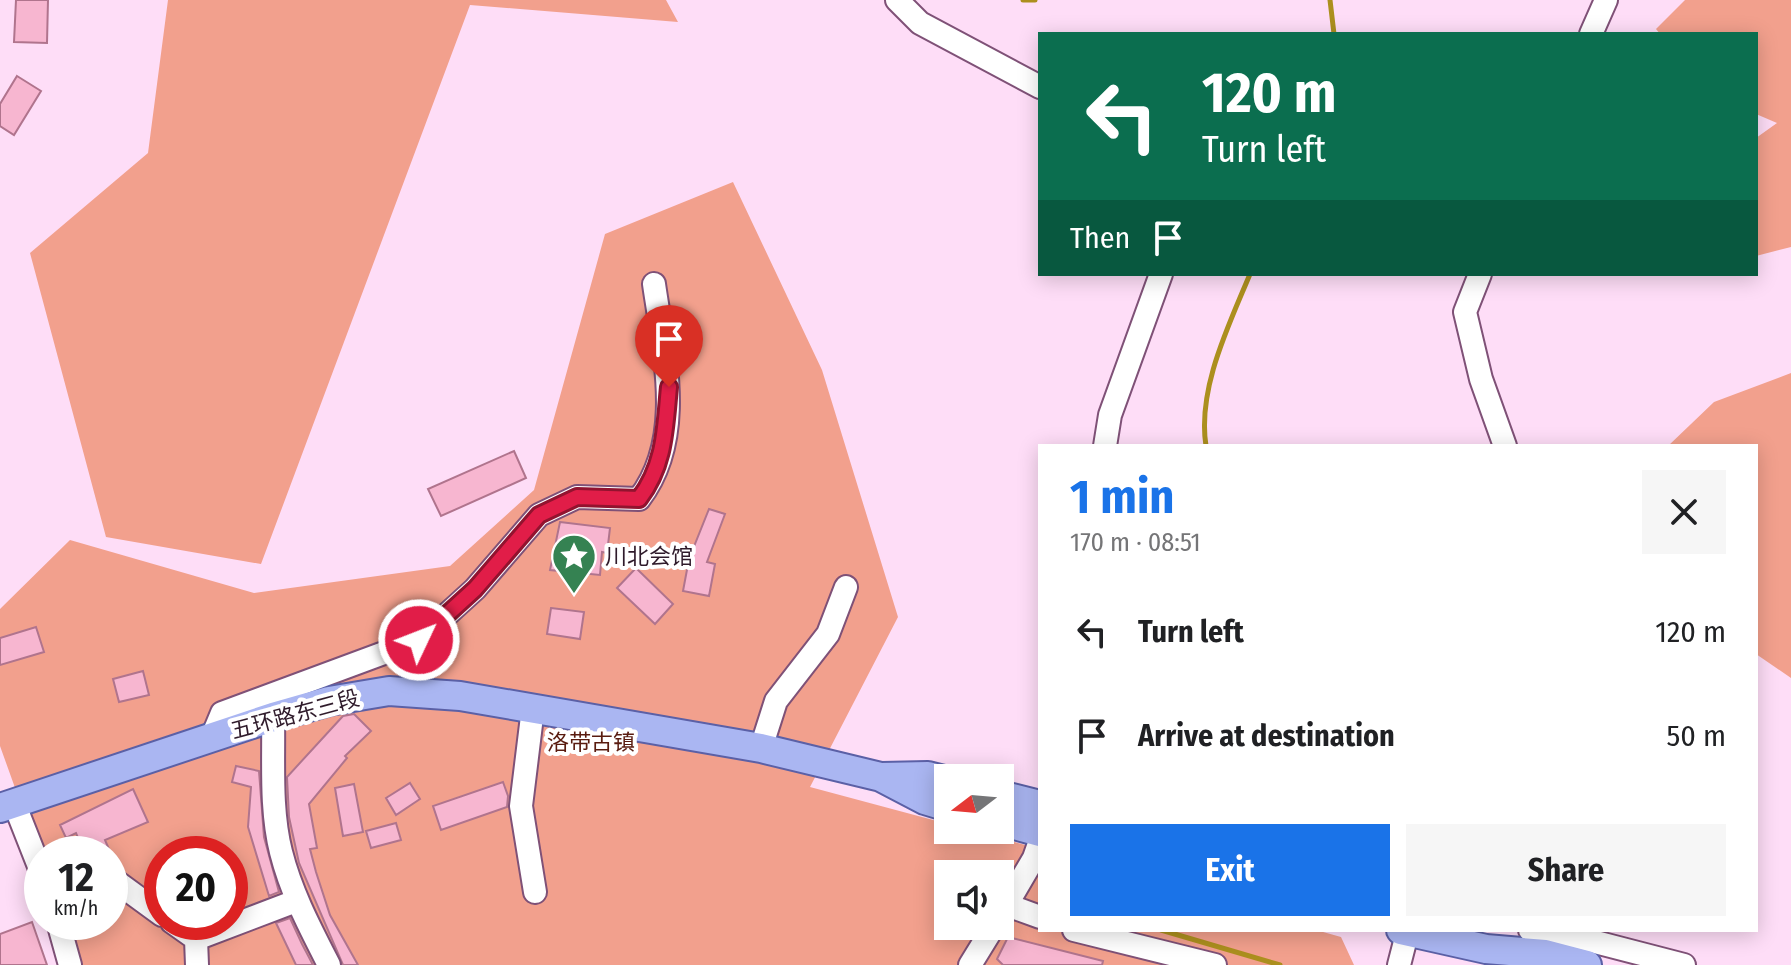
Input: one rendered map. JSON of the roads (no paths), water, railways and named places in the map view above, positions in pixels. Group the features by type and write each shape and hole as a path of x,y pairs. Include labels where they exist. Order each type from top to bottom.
{"main road":[{"name":"五环路东三段","path":"7,805 273,717 329,701 389,691 460,696 533,708 761,748 881,777"},
{"path":"881,777 934,778"},
{"path":"881,777 934,803"},
{"path":"1014,798 1038,804"},
{"path":"1014,825 1038,831"},
{"path":"1415,932 1538,942 1587,965"}],"street":[{"path":"897,0 920,23 1038,86"},
{"path":"912,0 920,23"},
{"path":"1592,32 1606,0"},
{"path":"1105,444 1110,415 1160,276"},
{"path":"1479,276 1465,312 1481,379 1504,444"},
{"path":"212,737 222,713 419,640 475,589 539,515 577,497 639,499 653,481 662,458 669,387 654,284"},
{"path":"761,748 776,701 828,634 846,587"},
{"path":"533,708 521,806 535,892"},
{"path":"273,717 275,813 281,851 296,901 329,965"},
{"path":"7,805 24,839"},
{"path":"1014,893 1038,847"},
{"path":"248,919 296,901"},
{"path":"1014,913 1038,917"},
{"path":"1082,932 1215,965"},
{"path":"1399,965 1405,932"},
{"path":"1538,942 1576,937 1684,965"},
{"path":"63,940 70,965"},
{"path":"196,940 197,965"},
{"path":"970,965 985,940"},
{"path":"1496,940 1515,965"}],"waterway":[{"path":"1023,0 1035,0"},
{"path":"1330,0 1334,32"},
{"path":"1206,444 1204,424 1210,380 1224,336 1249,276"},
{"path":"1168,932 1280,965"}],"place":[{"name":"川北会馆","path":"574,595"}],"park label":[{"name":"洛带古镇","path":"591,742"}]}
